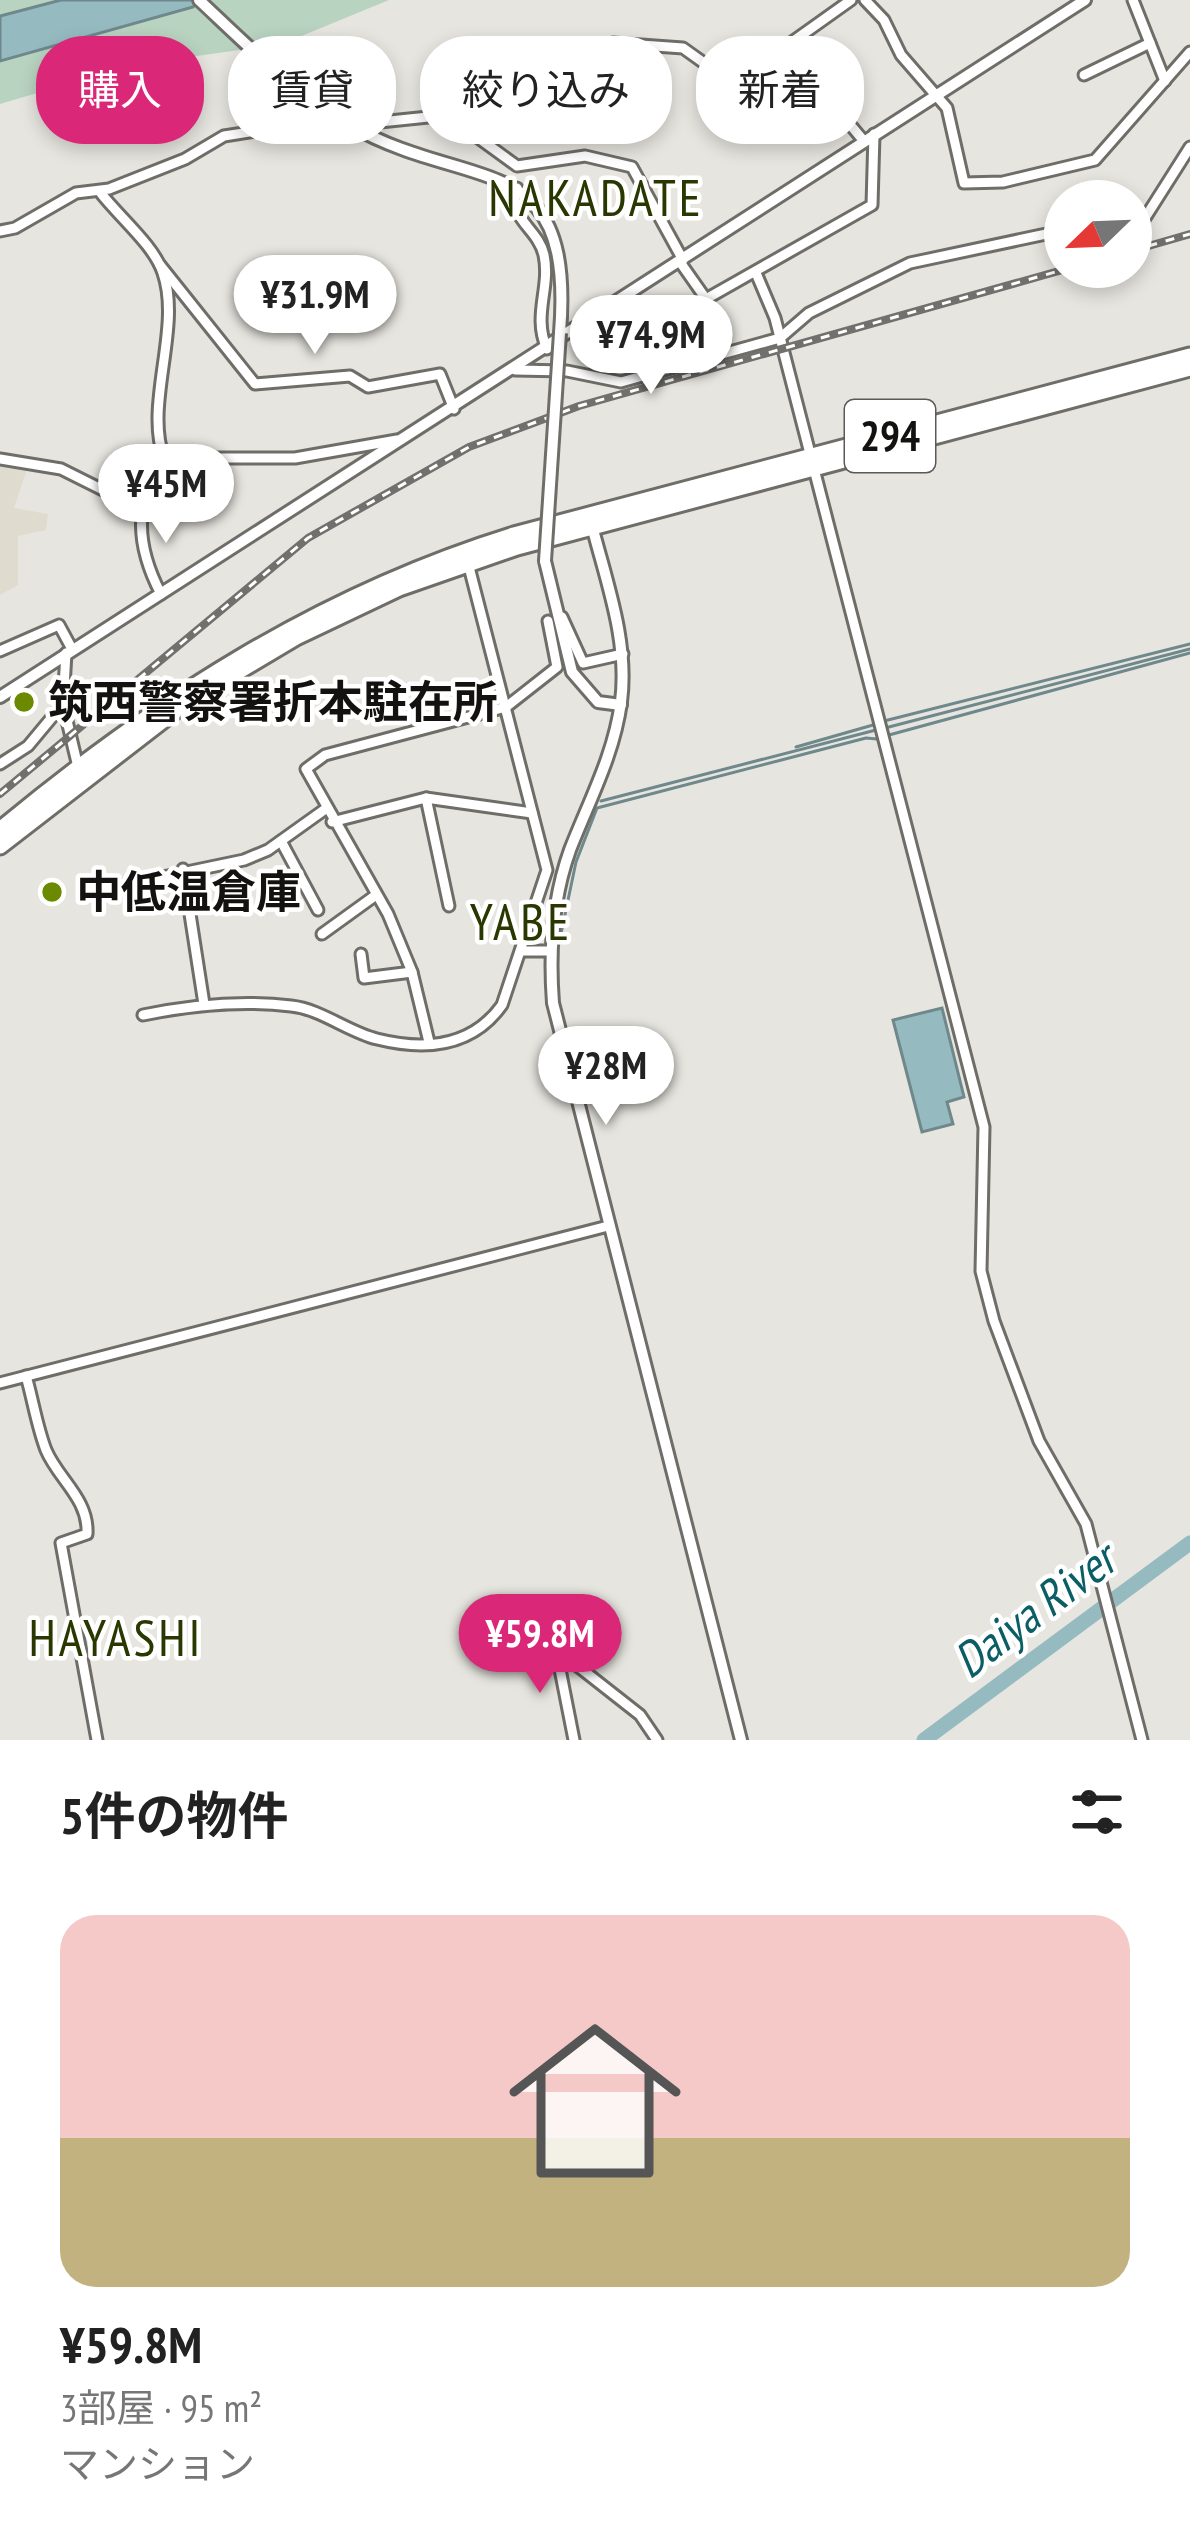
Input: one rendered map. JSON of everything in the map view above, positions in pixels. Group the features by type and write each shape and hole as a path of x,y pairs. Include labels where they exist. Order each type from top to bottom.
{"highway":[{"name":"294","path":"812,463 1190,356"},
{"name":"294","path":"0,846 80,772 179,692 325,610 465,551 1190,368"},
{"name":"294","path":"0,830 80,772 263,656 365,603 591,521"}],"street":[{"path":"200,0 238,36"},
{"path":"800,36 850,0"},
{"path":"865,0 947,108 964,183 1003,182 1095,160 1190,52"},
{"path":"0,697 1085,0"},
{"path":"1133,0 1165,81"},
{"path":"1084,75 1150,43"},
{"path":"488,144 520,166 585,156 632,167 706,298 872,205 864,133"},
{"path":"0,231 15,228 76,193 100,192 185,159 228,136"},
{"path":"392,144 517,188 541,210 557,238 563,268 545,560 572,672 598,702 621,705"},
{"path":"1152,207 1190,147"},
{"path":"517,188 516,213 544,253 538,323 547,349"},
{"path":"100,192 255,384 350,376 368,388 440,374 454,409"},
{"path":"514,370 567,371 611,383 780,338 809,313 910,263 1044,234"},
{"path":"160,265 167,289 158,432 164,458 145,487 139,508 146,565 161,594"},
{"path":"756,272 780,338 984,1127 982,1271 994,1321 1039,1442 1081,1511 1142,1740"},
{"path":"164,458 295,458 407,439"},
{"path":"0,459 61,470 139,508"},
{"path":"591,521 623,654 621,705 610,752 564,871 550,951 557,1028 741,1740"},
{"path":"143,1015 205,1004 296,1006 378,1040 451,1044 490,1021 523,951 547,870 468,562"},
{"path":"562,616 584,663 623,654"},
{"path":"429,1042 412,972 306,769 312,760 506,707 557,667 548,621"},
{"path":"0,651 59,626 69,651 63,704 80,772"},
{"path":"0,764 28,746 63,704"},
{"path":"332,822 426,798 532,813"},
{"path":"426,798 449,906"},
{"path":"110,888 183,869 244,860 324,810"},
{"path":"281,841 318,910"},
{"path":"183,869 205,1004"},
{"path":"322,934 376,896"},
{"path":"523,951 550,951"},
{"path":"362,954 364,978 412,972"},
{"path":"0,1383 608,1226"},
{"path":"26,1376 47,1453 82,1504 89,1528 87,1534 61,1543 97,1740"},
{"path":"574,1740 556,1649 640,1715 657,1740"}],"shaded area":[{"path":"0,464 27,469 14,508 48,514 46,530 18,536 18,585 0,595"}],"green space":[{"path":"0,0 389,0 301,36 228,36 228,52 204,55 204,36 36,36 36,93 0,104"}],"water":[{"path":"61,0 198,0 193,7 89,36 36,36 36,51 0,61 0,16"},
{"path":"942,1008 964,1097 947,1102 953,1124 922,1132 893,1020"}],"waterway":[{"path":"884,721 1190,644"},
{"path":"885,728 1190,649"},
{"path":"889,735 1190,653"},
{"path":"796,747 873,725"},
{"path":"601,801 876,730"},
{"path":"559,943 576,862 597,808 866,738 877,739"},
{"name":"Daiya River","path":"924,1740 1190,1543"}],"railway":[{"path":"1152,245 1190,234"},
{"path":"0,794 308,538 469,447 579,406 1044,275"}],"place":[{"name":"筑西警察署折本駐在所","path":"24,702"},
{"name":"中低温倉庫","path":"52,892"}],"district":[{"name":"NAKADATE","path":"596,198"},
{"name":"YABE","path":"521,922"},
{"name":"HAYASHI","path":"116,1638"}]}
